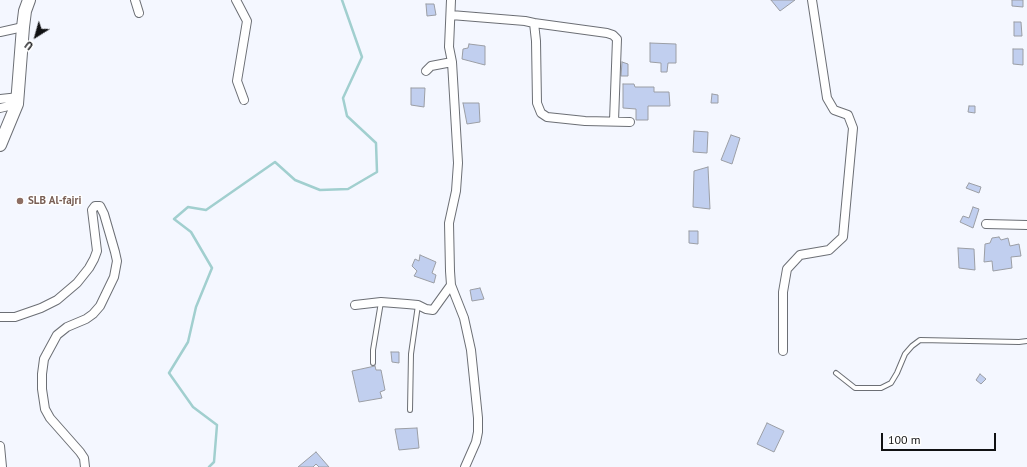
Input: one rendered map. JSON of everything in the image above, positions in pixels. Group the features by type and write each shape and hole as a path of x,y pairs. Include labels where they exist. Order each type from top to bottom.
{"main road":[{"path":"0,145 18,101 26,4"}],"street":[{"path":"135,0 139,14"},
{"path":"236,0 247,21 238,81 244,100"},
{"path":"450,0 450,47 458,163 456,191 449,224 451,285 464,318 471,350 478,418 476,442 465,467"},
{"path":"783,351 783,292 787,269 800,255 829,250 843,237 854,128 848,115 834,110 827,98 812,0"},
{"path":"451,15 525,21 613,35 617,39 614,122"},
{"path":"534,23 538,109 547,117 554,119 630,122"},
{"path":"0,32 23,27"},
{"path":"426,71 431,66 452,62"},
{"path":"0,99 18,101"},
{"path":"0,108 18,101"},
{"path":"0,317 15,317 41,308 61,297 77,283 94,259 97,251 92,210 95,206 100,206 104,214 117,262 114,277 100,306 93,314 86,319 67,327 57,335 44,359 42,374 42,389 45,409 50,418 80,452 86,467"},
{"path":"986,224 1027,224"},
{"path":"355,305 381,302 418,305 426,309 433,310 451,285"},
{"path":"0,446 2,467"}],"lane":[{"path":"373,362 373,350 381,302"},
{"path":"410,410 411,354 418,305"},
{"path":"836,373 855,388 881,388 891,383 906,354 912,346 920,340 1027,341"}],"building":[{"path":"771,0 795,0 780,11"},
{"path":"1012,0 1023,0 1023,7 1012,6"},
{"path":"426,4 434,4 436,15 427,16"},
{"path":"1014,22 1021,22 1022,36 1014,36"},
{"path":"650,43 676,44 676,63 668,63 667,72 661,72 661,63 650,62"},
{"path":"469,44 485,46 485,65 462,59 463,49 468,48"},
{"path":"1013,49 1023,49 1023,65 1013,64"},
{"path":"622,62 628,64 628,76 621,76"},
{"path":"623,84 634,84 635,87 654,87 654,92 669,92 670,106 648,106 648,120 636,120 636,109 623,108"},
{"path":"411,88 425,88 424,107 411,105"},
{"path":"712,94 718,95 718,103 711,103"},
{"path":"463,103 479,103 480,122 467,124"},
{"path":"969,106 975,106 975,113 968,112"},
{"path":"694,131 708,132 707,153 693,152"},
{"path":"731,135 740,138 732,164 721,160"},
{"path":"708,167 710,209 693,207 694,171"},
{"path":"969,183 981,187 979,193 966,188"},
{"path":"973,207 979,209 973,228 960,222 963,216 969,218"},
{"path":"689,231 698,231 698,244 689,243"},
{"path":"999,237 1001,240 1008,238 1010,246 1019,244 1021,256 1011,257 1012,268 993,271 992,261 984,262 985,244 990,243 992,238"},
{"path":"958,248 974,249 975,270 959,268"},
{"path":"420,255 436,262 432,273 436,275 434,283 414,276 417,271 412,266 415,259 419,261"},
{"path":"480,288 484,299 472,301 470,290"},
{"path":"391,352 399,352 399,363 392,362"},
{"path":"375,366 376,370 381,370 385,390 380,392 382,398 359,402 352,371"},
{"path":"980,374 986,379 981,384 976,380"},
{"path":"767,423 784,431 774,452 757,444"},
{"path":"417,428 419,448 399,450 395,429"},
{"path":"316,452 329,467 319,467 316,464 313,467 298,467"}],"waterway":[{"path":"209,467 214,462 217,425 193,407 169,373 188,342 196,307 212,268 191,232 174,219 188,207 206,210 275,162 295,180 320,190 348,189 377,172 376,143 347,116 343,98 362,57 342,0"}],"place":[{"name":"SLB Al-fajri","path":"20,201"}]}
